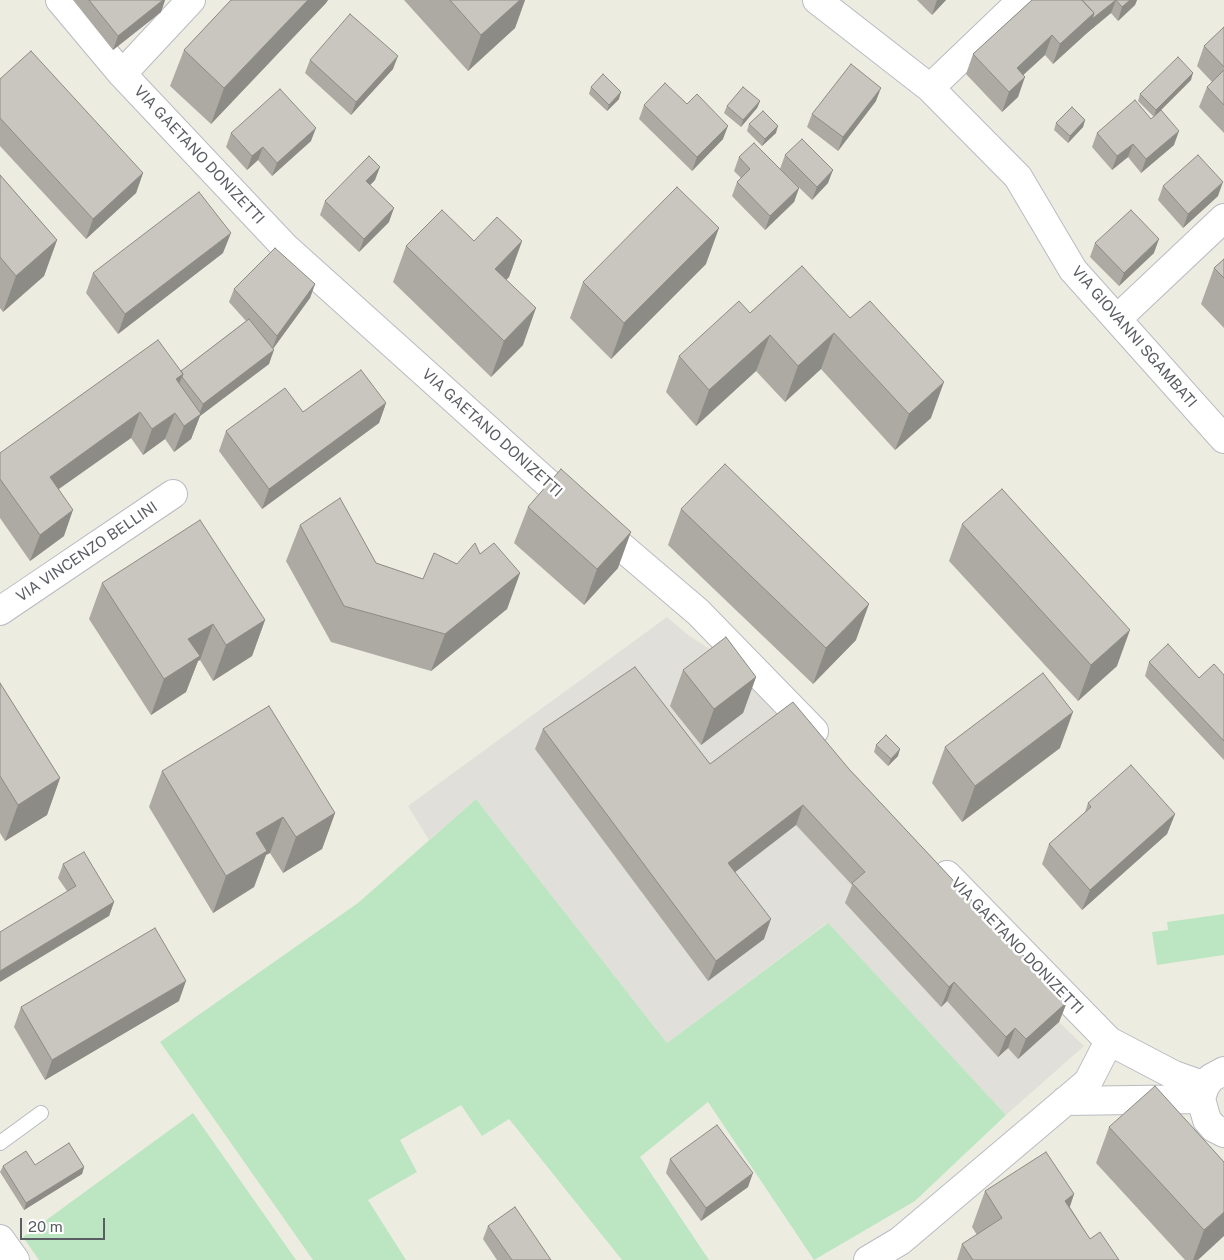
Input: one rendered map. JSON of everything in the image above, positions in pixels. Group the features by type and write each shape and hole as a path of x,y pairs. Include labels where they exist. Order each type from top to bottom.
{"street":[{"name":"VIA GAETANO DONIZETTI","path":"60,0 122,74 286,248 563,497 698,612 833,753"},
{"path":"122,74 191,0"},
{"name":"VIA GIOVANNI SGAMBATI","path":"818,0 930,88 1018,177 1073,270 1224,439"},
{"path":"930,88 1022,0"},
{"path":"1117,319 1224,218"},
{"name":"VIA VINCENZO BELLINI","path":"0,611 173,494"},
{"name":"VIA GAETANO DONIZETTI","path":"927,855 1109,1041 1174,1075 1210,1085"},
{"path":"868,1260 900,1241 1088,1082 1109,1041"},
{"path":"1065,1101 1210,1085 1207,1120 1214,1128 1224,1132"},
{"path":"0,1239 15,1260"}],"lane":[{"path":"0,1143 41,1112"}],"shaded area":[{"path":"667,617 688,635 713,651 786,722 1059,1022 1084,1046 1006,1115 827,923 667,1043 476,799 429,840 408,806"}],"green space":[{"path":"476,799 667,1043 828,923 1006,1115 915,1201 814,1260 708,1102 640,1157 709,1260 622,1260 509,1119 482,1136 461,1105 400,1140 417,1172 368,1200 406,1260 313,1260 160,1042 358,903"},
{"path":"1224,914 1224,955 1157,965 1152,932 1168,930 1167,922"},
{"path":"193,1113 296,1260 39,1260 23,1237"}],"building":[{"path":"89,0 163,0 118,36"},
{"path":"231,0 308,0 224,88 184,50"},
{"path":"450,0 520,0 481,35"},
{"path":"1032,0 1082,0 1094,13 1060,44 1052,35 1017,68 1025,77 1009,92 973,54"},
{"path":"1082,0 1116,0 1092,19 1094,13"},
{"path":"1116,0 1130,0 1122,7"},
{"path":"350,14 398,56 356,102 310,60"},
{"path":"1224,27 1224,67 1204,46"},
{"path":"31,51 143,173 93,219 0,118 0,79"},
{"path":"1178,57 1193,73 1156,110 1140,94"},
{"path":"851,64 881,88 843,137 812,114"},
{"path":"1224,70 1224,105 1207,87"},
{"path":"603,74 621,92 609,105 591,87"},
{"path":"665,83 687,104 697,94 728,126 697,157 644,105"},
{"path":"743,87 760,101 743,120 727,106"},
{"path":"280,89 316,128 277,163 263,147 252,156 231,133"},
{"path":"1135,100 1151,119 1161,110 1179,131 1146,159 1133,144 1117,156 1097,133"},
{"path":"1072,107 1085,120 1070,136 1056,123"},
{"path":"763,111 778,126 765,139 749,124"},
{"path":"802,139 833,170 817,187 785,155"},
{"path":"754,143 799,188 770,216 737,182 750,169 739,157"},
{"path":"1198,155 1223,182 1188,214 1163,186"},
{"path":"369,156 380,167 366,181 394,208 364,239 325,201"},
{"path":"0,175 57,240 16,276 0,257"},
{"path":"677,187 719,228 624,323 583,282"},
{"path":"199,192 231,233 125,314 93,273"},
{"path":"442,210 474,241 497,217 522,241 495,269 536,308 504,341 406,246"},
{"path":"1131,210 1159,239 1124,273 1095,243"},
{"path":"275,248 315,284 277,336 234,289"},
{"path":"1224,259 1224,278 1214,268"},
{"path":"802,266 850,318 870,301 944,382 909,414 834,333 798,366 770,335 709,390 679,356 739,301 750,313"},
{"path":"249,319 274,350 203,404 182,377 181,371"},
{"path":"158,340 183,374 176,379 201,414 184,426 175,413 152,429 140,412 50,477 73,510 40,535 0,479 0,453"},
{"path":"361,370 386,403 269,489 226,431 285,388 303,412"},
{"path":"725,464 869,604 826,648 681,509"},
{"path":"561,469 631,532 597,569 528,507"},
{"path":"1002,489 1130,630 1091,665 962,524"},
{"path":"340,498 376,563 423,579 434,553 457,564 475,543 480,554 494,543 520,573 445,634 344,606 300,525"},
{"path":"200,520 265,620 226,645 213,624 188,639 200,656 164,679 102,583"},
{"path":"726,637 756,677 714,709 683,670"},
{"path":"1168,644 1199,678 1214,664 1224,675 1224,741 1149,662"},
{"path":"635,667 710,764 793,702 849,769 1067,1002 1026,1039 1015,1028 1006,1037 954,982 949,987 852,883 865,872 803,805 728,863 771,919 716,961 543,729"},
{"path":"1043,673 1073,712 975,786 945,747"},
{"path":"0,683 60,778 18,805 0,776"},
{"path":"269,706 335,813 296,837 283,817 256,833 267,851 226,876 162,771"},
{"path":"886,735 900,749 891,759 876,745"},
{"path":"1131,765 1175,814 1090,890 1049,844 1091,807 1088,803"},
{"path":"84,852 114,902 0,971 0,932 76,886 63,864"},
{"path":"155,928 186,981 52,1060 21,1007"},
{"path":"1155,1086 1224,1162 1224,1212 1204,1230 1109,1127"},
{"path":"717,1125 753,1173 706,1208 670,1159"},
{"path":"69,1143 84,1167 26,1203 3,1166 26,1151 35,1165"},
{"path":"1046,1152 1074,1194 1065,1201 1090,1239 1100,1232 1119,1260 973,1260 962,1244 1002,1218 985,1191"},
{"path":"515,1207 551,1260 512,1260 488,1226"}]}
